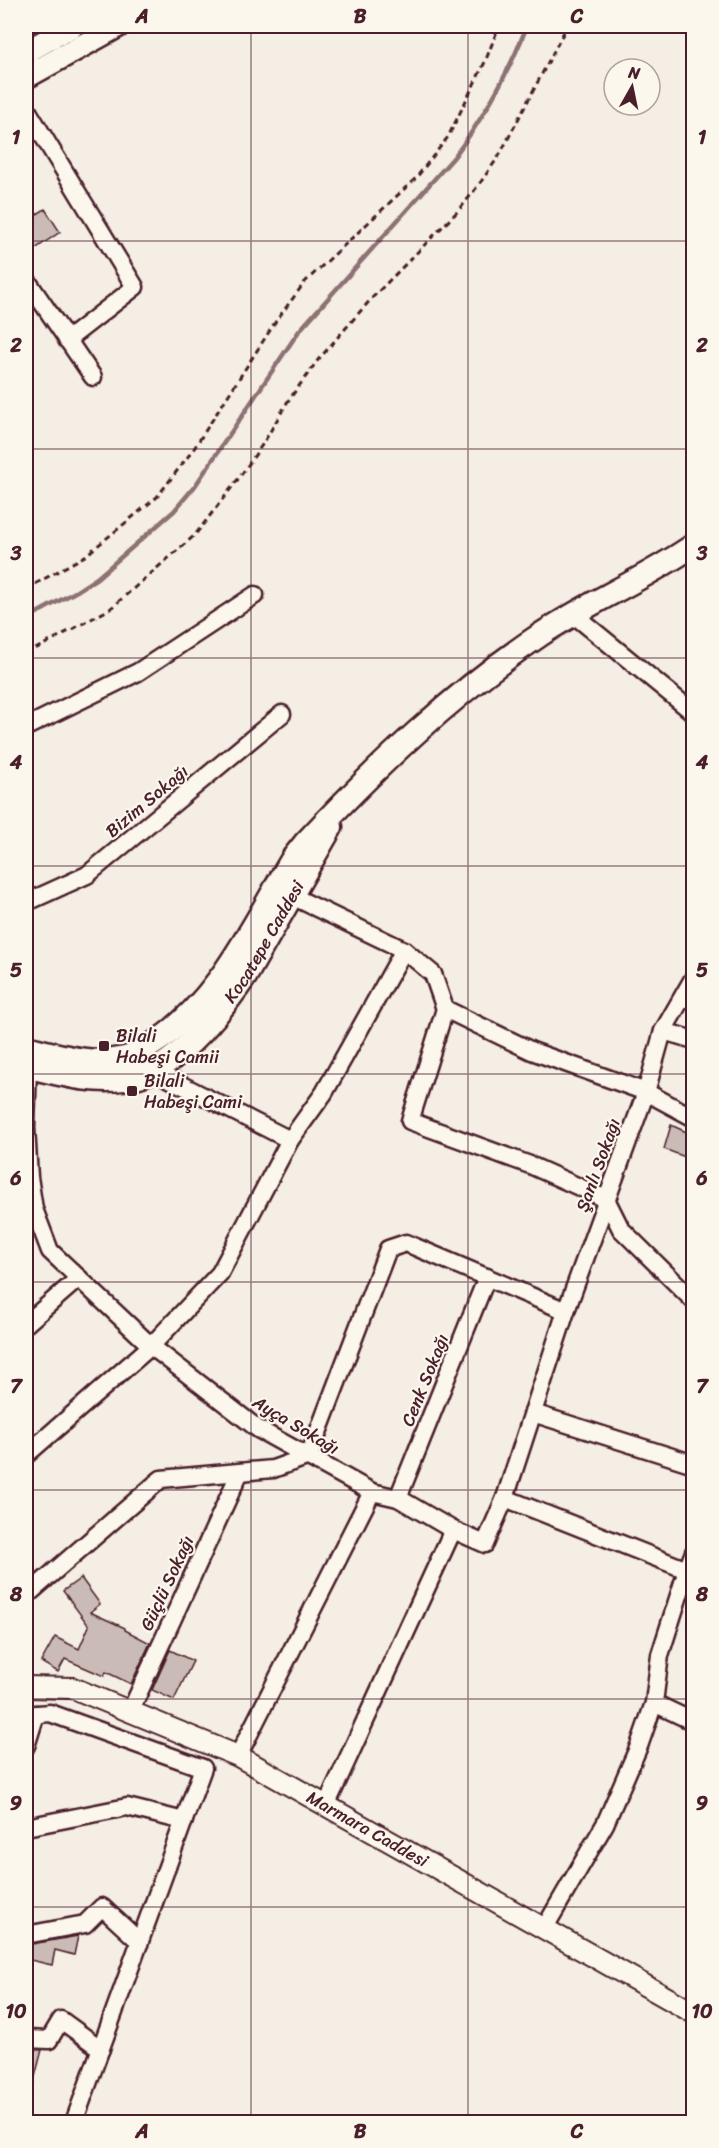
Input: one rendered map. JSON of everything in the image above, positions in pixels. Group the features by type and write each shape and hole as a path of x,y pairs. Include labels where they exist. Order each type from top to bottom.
{"main road":[{"path":"26,51 72,26"},
{"path":"26,77 118,26"},
{"name":"Kocatepe Caddesi","path":"27,1057 76,1077 104,1080 140,1076 152,1071 182,1050 231,997 284,891 293,858 304,843 399,748 520,648 573,614 665,566 693,545"},
{"name":"Kocatepe Caddesi","path":"27,1057 97,1061 127,1058 167,1035 197,1006 225,972 284,891"},
{"path":"127,1058 152,1071"}],"street":[{"path":"26,108 135,287 67,340"},
{"path":"26,279 93,377"},
{"path":"26,727 138,672 255,596"},
{"path":"573,614 693,713"},
{"name":"Bizim Sokağı","path":"26,900 87,875 282,714"},
{"path":"284,891 404,950 433,974 445,1009 410,1121 530,1166 606,1199 621,1229 693,1301"},
{"path":"26,1455 151,1346 220,1273 290,1140 324,1093 404,950"},
{"name":"Şanlı Sokağı","path":"505,1498 566,1311 646,1092 663,1031 693,977"},
{"path":"445,1009 532,1051 646,1092 693,1118"},
{"path":"663,1031 693,1040"},
{"name":"Ayça Sokağı","path":"27,1057 27,1178 34,1209 50,1251 151,1346 258,1429 372,1492 398,1498 453,1530 485,1544 505,1498"},
{"path":"152,1071 290,1140"},
{"path":"26,1596 161,1479 273,1469 309,1456 388,1249 406,1243 566,1311"},
{"name":"Cenk Sokağı","path":"398,1498 487,1277"},
{"path":"26,1324 79,1278"},
{"path":"533,1413 693,1464"},
{"name":"Güçlü Sokağı","path":"130,1712 240,1472"},
{"path":"238,1756 372,1492"},
{"path":"505,1498 687,1570"},
{"path":"326,1806 453,1530"},
{"path":"544,1929 605,1824 639,1746 654,1703 660,1655 693,1552"},
{"name":"Marmara Caddesi","path":"26,1687 73,1688 238,1756 693,2013"},
{"path":"654,1703 693,1722"},
{"path":"26,1746 31,1715 50,1713 203,1768 74,2122"},
{"path":"26,1827 127,1808 184,1821"},
{"path":"26,1935 85,1924 102,1907 140,1942"},
{"path":"26,2039 49,2040 61,2020 100,2049"}],"path":[{"path":"26,589 86,556 157,497 193,450 276,321 306,282 416,178 448,136 485,62 500,26"},
{"path":"26,654 110,609 195,535 239,478 288,401 318,360 372,298 460,209 480,183 499,156 567,26"}],"building":[{"path":"45,209 60,232 26,255 26,221"},
{"path":"671,1125 693,1135 693,1160 664,1149"},
{"path":"81,1578 100,1604 90,1612 125,1628 150,1643 131,1684 106,1672 104,1676 65,1659 58,1672 41,1662 55,1637 79,1649 89,1626 63,1591"},
{"path":"170,1650 193,1661 174,1700 152,1690"},
{"path":"78,1936 74,1955 55,1950 52,1965 26,1959 26,1945"},
{"path":"26,2049 42,2050 30,2096 26,2096"}],"waterway":[{"path":"26,619 97,578 174,511 195,486 299,331 454,157 495,94 527,26"}],"place":[{"name":"Bilali Habeşi Camii","path":"104,1046"},
{"name":"Bilali Habeşi Cami","path":"132,1091"}]}
